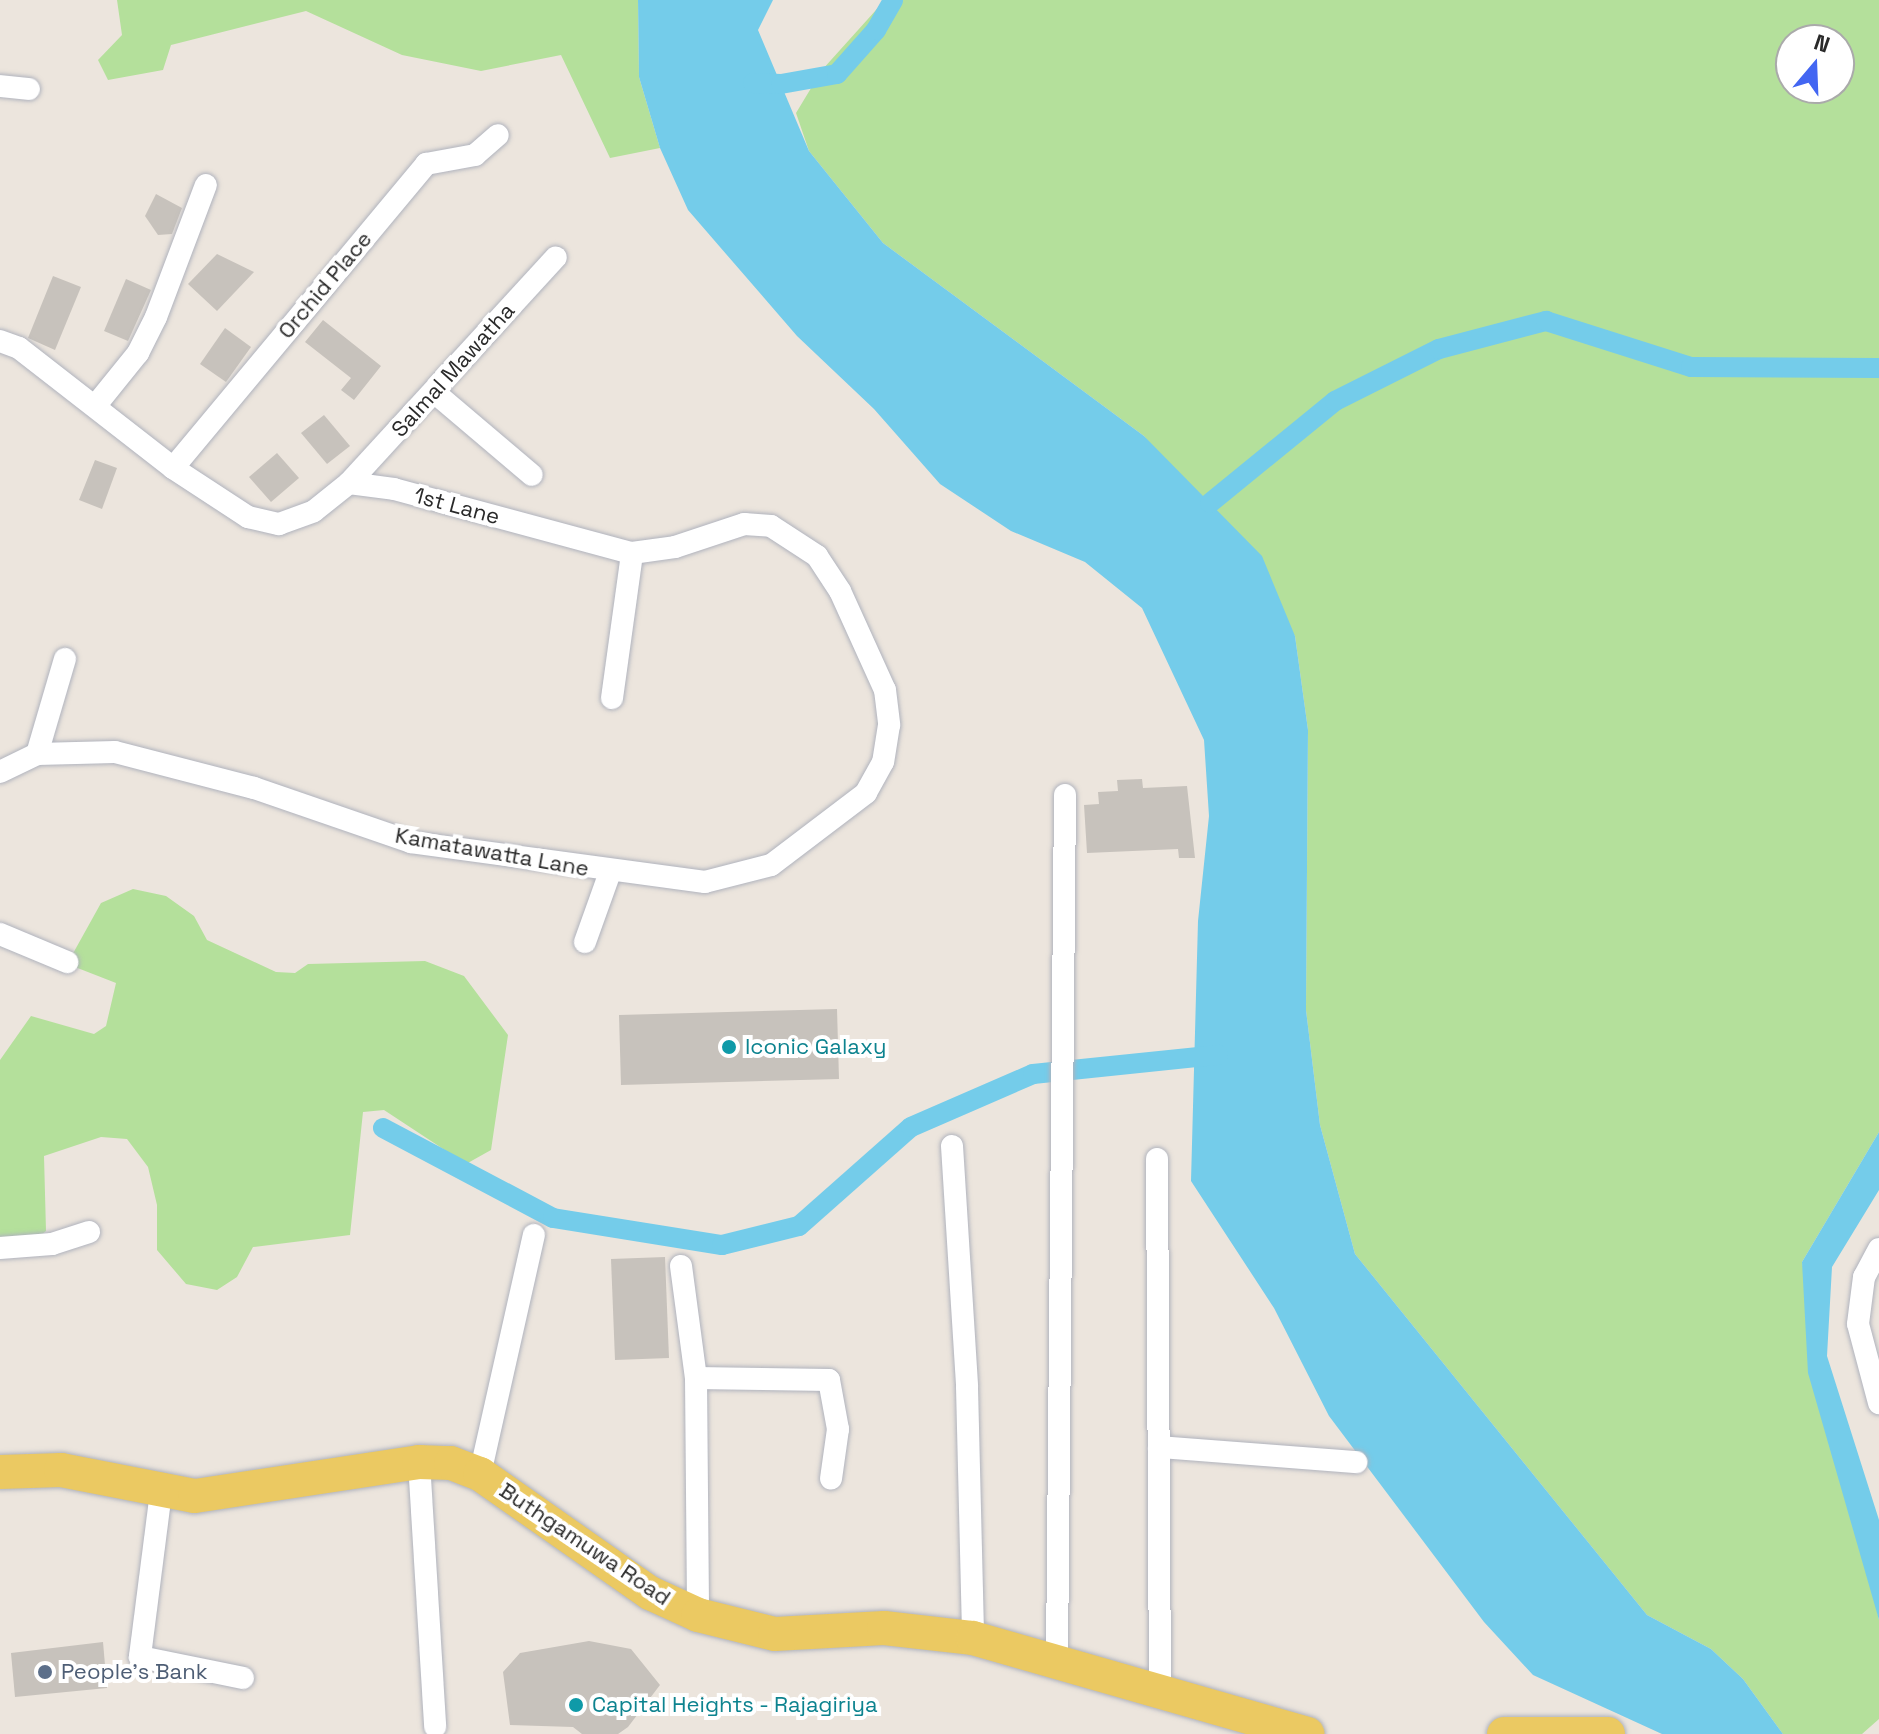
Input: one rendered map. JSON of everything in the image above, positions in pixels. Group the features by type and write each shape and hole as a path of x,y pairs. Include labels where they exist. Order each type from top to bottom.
{"main road":[{"name":"Buthgamuwa Road","path":"0,1472 61,1470 161,1492 195,1496 268,1488 419,1462 451,1463 480,1474 650,1593 698,1615 775,1634 884,1628 973,1638 1057,1659 1307,1734"},
{"path":"1504,1734 1608,1734"}],"street":[{"path":"0,86 29,89"},
{"name":"Orchid Place","path":"173,468 426,164 475,155 498,135"},
{"path":"96,405 138,353 156,317 206,185"},
{"name":"Salmal Mawatha","path":"349,483 556,257"},
{"path":"0,341 19,348 173,468 248,517 279,524 314,511 349,483"},
{"path":"434,392 532,475"},
{"name":"1st Lane","path":"349,483 394,489 632,553 675,547 744,524 771,526 817,556 840,591 885,690"},
{"path":"612,698 632,553"},
{"path":"37,754 65,659"},
{"name":"Kamatawatta Lane","path":"0,772 37,754 115,752 254,788 411,842 610,872 705,882 771,865 866,793 883,762 889,725 885,690"},
{"path":"1057,1659 1065,795"},
{"path":"585,942 610,872"},
{"path":"0,934 67,962"},
{"path":"952,1146 967,1387 973,1638"},
{"path":"1157,1159 1160,1689"},
{"path":"0,1248 52,1244 89,1232"},
{"path":"480,1474 534,1235"},
{"path":"1879,1249 1864,1277 1858,1324 1879,1403"},
{"path":"681,1266 696,1378 698,1615"},
{"path":"696,1378 829,1380 838,1429 831,1479"},
{"path":"1159,1447 1356,1462"},
{"path":"419,1462 435,1727"},
{"path":"161,1492 140,1657 243,1678"}],"green space":[{"path":"117,0 638,0 639,77 660,148 610,158 561,55 481,71 402,55 306,11 171,45 163,70 108,80 98,60 122,35"},
{"path":"885,0 1879,0 1879,1132 1802,1262 1879,1620 1879,1719 1862,1734 1783,1734 1743,1679 1711,1649 1647,1615 1355,1254 1320,1125 1306,1010 1308,730 1295,636 1144,436 883,243 809,151 796,113 822,70"},
{"path":"133,889 166,896 194,916 207,940 276,972 295,973 308,964 425,961 464,976 508,1035 491,1150 466,1164 384,1110 363,1112 350,1235 253,1247 237,1277 217,1290 186,1284 157,1250 157,1205 148,1167 127,1139 101,1137 44,1156 46,1231 23,1250 0,1246 0,1060 31,1016 94,1034 106,1026 116,983 75,967 71,957 101,903"}],"water":[{"path":"638,0 773,0 758,30 809,151 883,243 1144,436 1262,556 1295,636 1308,730 1306,1010 1320,1125 1355,1254 1647,1615 1711,1649 1743,1679 1783,1734 1662,1734 1533,1675 1484,1622 1329,1416 1274,1308 1191,1181 1198,921 1209,816 1204,740 1142,608 1085,562 1011,531 940,484 874,409 797,336 688,210 660,148 639,77"},
{"path":"1879,1132 1879,1190 1832,1267 1827,1356 1879,1520 1879,1620 1808,1373 1802,1262"}],"building":[{"path":"156,194 182,208 172,234 158,235 145,216"},
{"path":"217,254 254,272 217,311 188,284"},
{"path":"53,276 81,287 55,350 28,338"},
{"path":"126,279 151,290 128,341 104,331"},
{"path":"323,320 381,366 354,400 341,390 351,378 305,342"},
{"path":"225,328 251,347 226,382 200,364"},
{"path":"324,415 350,446 327,464 301,433"},
{"path":"277,453 299,478 271,502 249,477"},
{"path":"95,460 117,468 102,509 79,500"},
{"path":"1142,779 1143,788 1187,786 1195,858 1179,858 1178,849 1087,853 1084,805 1099,804 1098,792 1118,791 1117,780"},
{"name":"Iconic Galaxy","path":"837,1009 839,1079 621,1085 619,1015"},
{"path":"665,1257 669,1358 615,1360 611,1259"},
{"name":"Capital Heights - Rajagiriya","path":"589,1641 631,1649 660,1685 628,1727 618,1734 582,1734 573,1727 510,1725 503,1672 520,1653"},
{"path":"103,1642 107,1688 15,1697 11,1653"}],"waterway":[{"path":"753,83 781,84 837,74 876,30 893,0"},
{"path":"1210,503 1335,401 1439,349 1546,321 1691,367 1879,368"},
{"path":"383,1128 553,1218 722,1245 799,1226 911,1127 1033,1074 1218,1055"}],"place":[{"name":"Iconic Galaxy","path":"729,1047"},
{"name":"People's Bank","path":"45,1672"},
{"name":"Capital Heights - Rajagiriya","path":"576,1705"}]}
